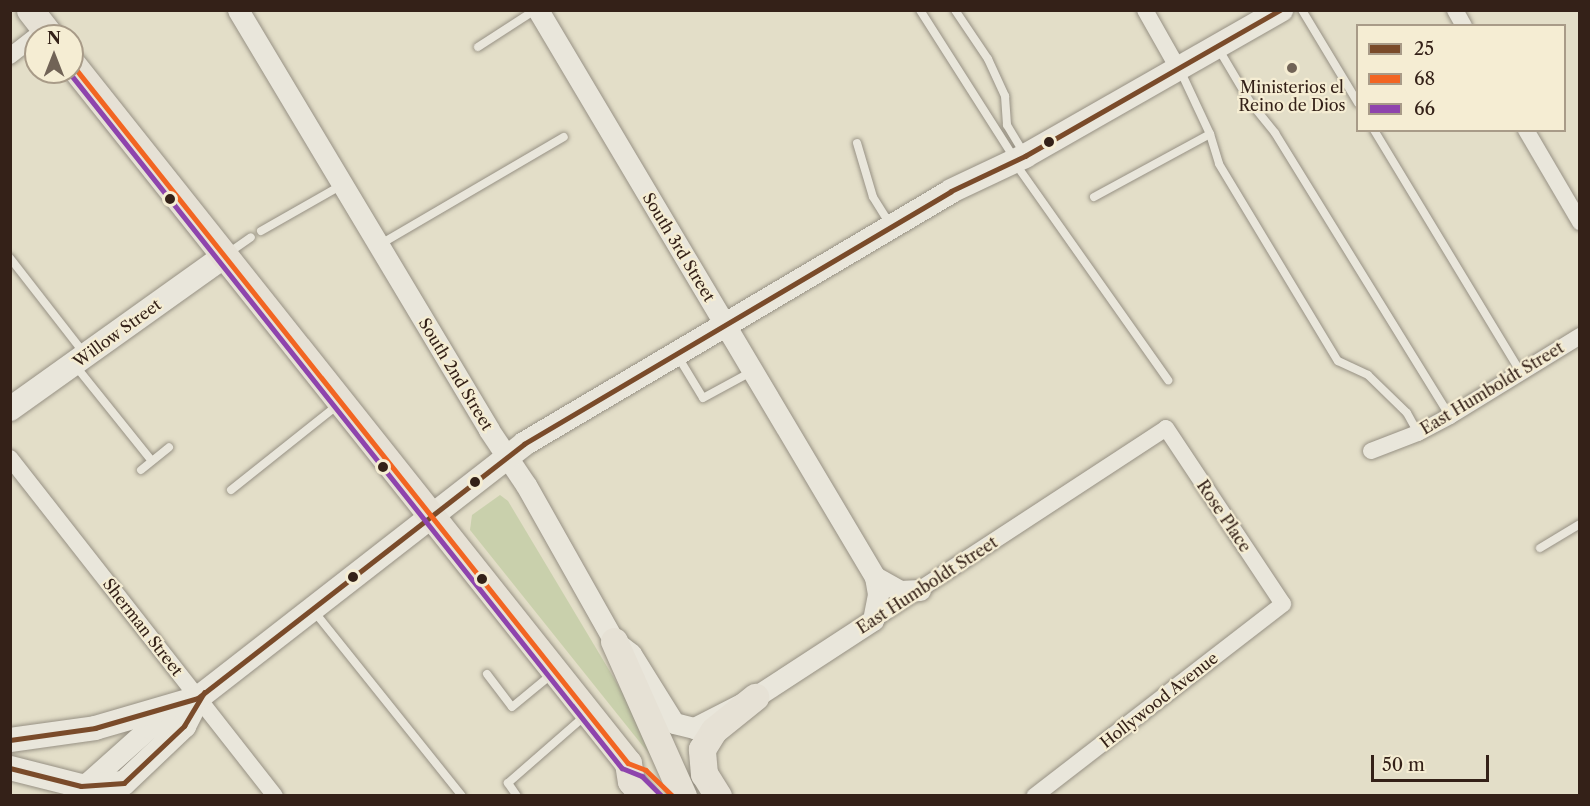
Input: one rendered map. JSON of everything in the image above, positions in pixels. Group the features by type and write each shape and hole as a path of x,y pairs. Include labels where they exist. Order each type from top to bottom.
{"main road":[{"path":"10,740 95,728 198,698 508,457 675,352 726,325 891,226 1018,159 1285,11"},
{"path":"84,79 223,257 589,713 628,763 632,781 643,795"},
{"name":"Willow Street","path":"10,409 223,257"},
{"path":"614,641 683,795"},
{"path":"718,795 704,774 702,749 714,730 755,697"},
{"path":"15,769 77,791 118,789 184,726 198,698"},
{"path":"628,763 646,770 674,795"},
{"path":"15,769 41,795"}],"street":[{"name":"South 2nd Street","path":"238,10 508,457 614,641 631,654 666,712 683,728"},
{"name":"South 3rd Street","path":"537,10 875,578"},
{"path":"1145,10 1179,70"},
{"path":"1455,10 1463,24"},
{"path":"10,56 24,43"},
{"path":"1527,132 1580,222"},
{"name":"East Humboldt Street","path":"1371,451 1418,433 1450,416 1580,336"},
{"name":"East Humboldt Street","path":"683,728 704,724 755,697 1166,428"},
{"name":"Rose Place","path":"1166,428 1283,604"},
{"name":"Sherman Street","path":"10,458 275,795"},
{"path":"875,578 900,591 920,590"},
{"path":"873,620 878,594 875,578"},
{"name":"Hollywood Avenue","path":"1035,795 1283,604"},
{"path":"77,791 149,728 198,698"}],"lane":[{"path":"478,47 537,10"},
{"path":"921,10 1018,159 1168,380"},
{"path":"955,10 988,59 1005,96 1007,125 1018,159"},
{"path":"1285,11 1356,100"},
{"path":"1218,47 1450,416"},
{"path":"1179,70 1210,134 1219,164 1338,361 1368,375 1407,413 1418,433"},
{"path":"1375,132 1520,371"},
{"path":"1094,197 1210,134"},
{"path":"378,245 564,137"},
{"path":"857,143 873,197 891,226"},
{"path":"261,231 342,185"},
{"path":"223,257 250,237"},
{"path":"10,258 152,461"},
{"path":"675,352 703,398 753,371"},
{"path":"231,490 340,403"},
{"path":"141,470 169,447"},
{"path":"1540,548 1580,524"},
{"path":"313,610 462,795"},
{"path":"487,674 512,707 556,672"},
{"path":"517,795 508,783 589,713"}],"green space":[{"path":"500,495 508,501 636,715 654,760 470,530 472,515"}],"transit line":[{"name":"25","path":"10,740 95,728 198,698 524,444 951,191 1025,156 1280,10"},
{"name":"68","path":"84,79 628,763 646,770 673,796"},
{"name":"66","path":"79,84 622,768 642,776 662,796"},
{"name":"25","path":"124,783 184,726 204,693"},
{"name":"25","path":"10,768 81,786 124,783"}],"place":[{"name":"Ministerios el Reino de Dios","path":"1292,68"}]}
